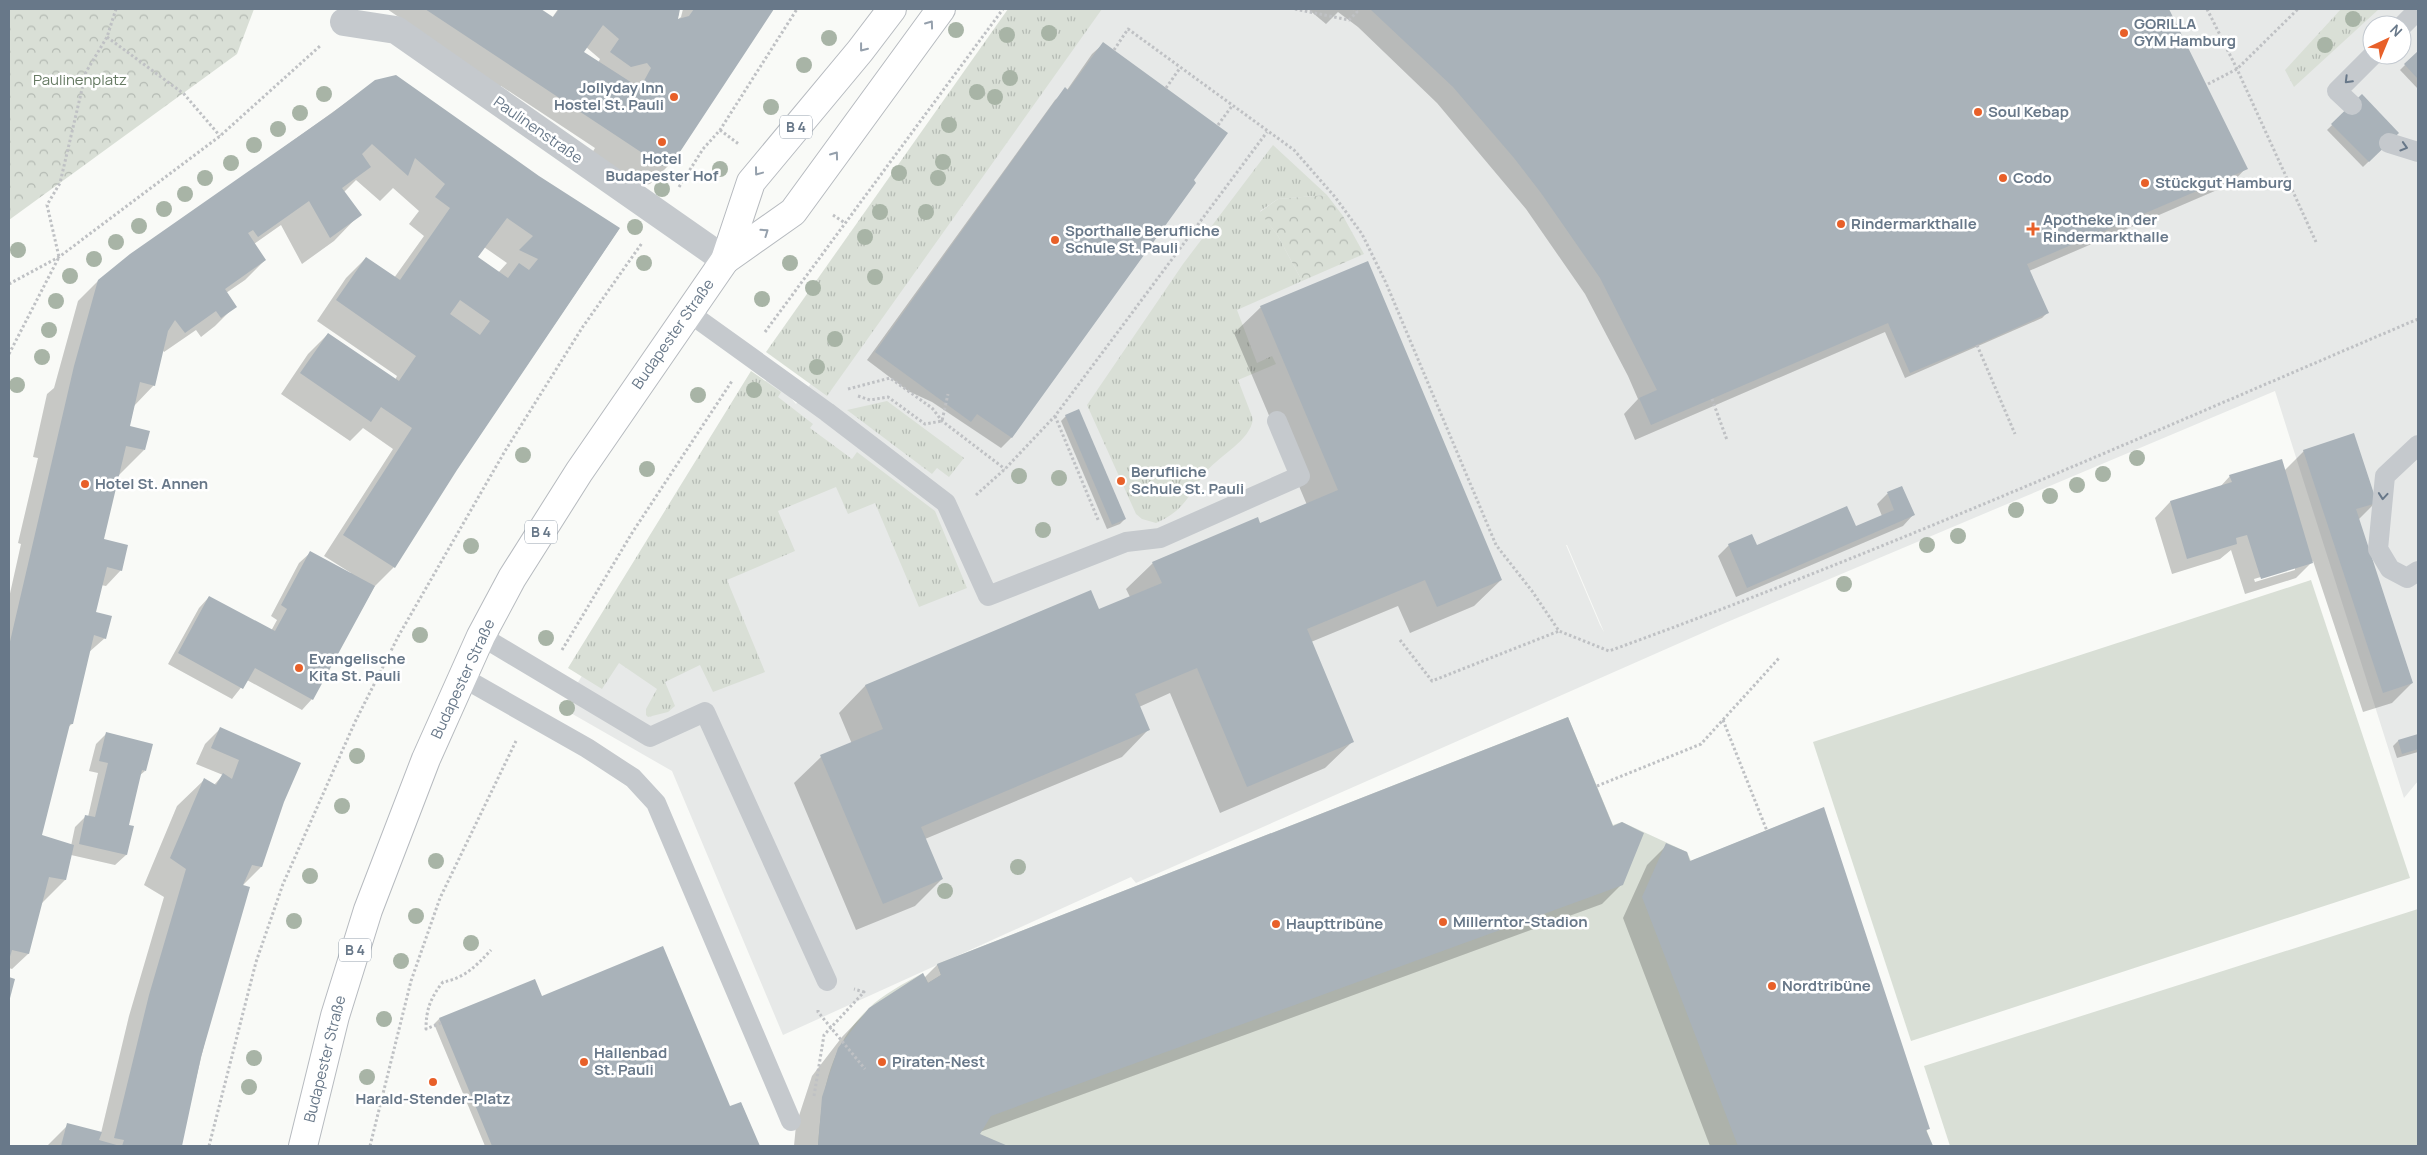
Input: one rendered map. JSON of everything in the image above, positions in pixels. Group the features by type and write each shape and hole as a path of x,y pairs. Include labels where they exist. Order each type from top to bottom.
{"main road":[{"name":"Budapester Straße","path":"303,1146 335,1016 368,910 426,759 481,636 512,578 579,472 725,260 751,182 860,51 892,9"},
{"name":"Budapester Straße","path":"725,260 793,212 942,9"}],"street":[{"name":"Paulinenstraße","path":"344,22 396,30 725,260"}],"lane":[{"path":"2352,105 2337,91 2363,65"},
{"path":"2389,143 2418,152"},
{"path":"688,312 946,503 988,596 1126,542 1160,538 1300,476 1277,421"},
{"path":"2418,445 2385,476 2378,550 2390,569 2407,578 2418,571"},
{"path":"481,636 650,737 705,712 827,980"},
{"path":"462,677 529,714 634,778 656,803 790,1121"}],"path":[{"path":"9,354 59,257 47,205 60,184 86,72 107,37 116,9"},
{"path":"675,193 703,149 720,130 797,9"},
{"path":"549,675 574,628 632,533 748,355 1003,9"},
{"path":"1295,9 1349,20 1357,12 1354,9"},
{"path":"2207,9 2237,69 2316,242"},
{"path":"2208,84 2237,69 2298,9"},
{"path":"9,284 59,257 220,136 306,61 344,22"},
{"path":"1114,50 1128,29 1294,150 1315,172 1351,217 1362,234 1386,283 1496,545 1532,591 1559,631 1608,651 1735,606 2418,319"},
{"path":"107,37 184,94 220,136"},
{"path":"1166,88 1180,68"},
{"path":"1218,125 1232,106"},
{"path":"720,130 742,147"},
{"path":"946,503 972,498 1006,469 1055,416 1267,132"},
{"path":"209,1146 256,962 283,884 355,722 399,635 504,451 582,328 645,239"},
{"path":"1977,345 2016,434"},
{"path":"942,421 924,424 888,397 870,400 844,390 890,378 932,408 942,421 1006,469"},
{"path":"942,421 948,394"},
{"path":"1712,399 1727,440"},
{"path":"1055,416 1110,548"},
{"path":"1400,640 1432,682 1559,631"},
{"path":"1597,786 1701,744 1780,657"},
{"path":"370,1146 411,981 440,898 529,714"},
{"path":"1723,720 1766,831"},
{"path":"441,1022 426,1030 426,1013 432,996 443,982 456,980 468,973 491,950"},
{"path":"827,980 818,1012 865,1069"},
{"path":"814,1100 824,1035 864,992"}],"shaded area":[{"path":"1082,9 2418,9 2418,781 2404,798 2275,391 1725,623 1136,883 1131,877 783,1035 672,771 562,708 770,374 796,404","holes":["1566,545 1567,545 1604,632"]}],"green space":[{"name":"Paulinenplatz","path":"9,9 254,9 237,54 9,220"},
{"path":"1008,9 1102,9 827,396 766,352"},
{"path":"2341,9 2379,9 2372,15 2362,15 2362,25 2294,87 2285,70"},
{"path":"1273,145 1327,195 1278,199 1260,211 1278,236 1302,281 1237,310 1257,363 1272,356 1276,364 1238,380 1253,419 1251,427 1241,441 1207,471 1185,502 1174,513 1156,523 1142,519 1136,514 1087,405 1183,264"},
{"path":"1327,195 1343,216 1364,254 1302,281 1278,236 1260,212 1278,199"},
{"path":"751,371 781,392 778,397 813,424 810,428 852,459 857,452 935,511 967,588 919,607 875,503 848,514 836,487 778,511 795,551 727,580 765,672 713,692 700,665 665,682 675,706 668,712 648,717 646,709 657,689 619,663 602,689 568,668"},
{"path":"887,401 964,458 949,477 937,468 932,474 847,410"},
{"path":"2311,580 2410,878 1911,1041 1813,742"},
{"name":"Millerntor-Stadion","path":"1568,717 1613,825 1622,822 1687,852 1691,861 1800,817 1933,1146 818,1146 822,1108 829,1072 844,1039 868,1009 887,994 923,973 928,983 941,975 937,964"},
{"path":"2418,909 2418,1146 1950,1146 1924,1066"}],"building":[{"path":"425,9 541,9 553,17 559,9 680,9 678,19 689,16 694,9 774,9 672,164 662,166","holes":["603,25 619,39 610,52 631,67 647,63 651,68 640,88 584,52"]},
{"name":"Rindermarkthalle","path":"1370,9 2169,9 2248,169 2027,264 2049,313 1977,345 1910,373 1888,323 1651,425 1639,398 1657,390 1600,278 1541,193 1514,158 1453,87"},
{"name":"Sporthalle Berufliche Schule St. Pauli","path":"1103,42 1228,133 1194,180 1196,183 1012,438 977,414 971,422 875,352 1065,87 1068,90"},
{"path":"2418,51 2418,79 2405,65 2412,65 2412,57"},
{"path":"396,75 539,176 620,228 457,470 395,568 343,535 412,428 381,407 371,422 300,373 328,333 399,381 416,356 336,300 366,257 400,280 450,208 435,197 445,184 415,158 408,176 372,144 362,154 371,167 342,188 362,215 330,238 309,201 258,237 253,230 248,233 266,260 225,289 237,307 221,318 216,311 185,333 175,320 168,331 155,386 140,382 130,426 150,431 145,450 126,446 104,539 128,545 122,571 107,567 96,612 112,616 106,639 94,635 73,724 70,724 42,835 74,845 66,880 49,877 29,954 12,950 9,960 9,646 74,366 98,280 130,254 332,113 375,80","holes":["507,218 533,236 519,250 538,259 529,270 519,263 508,278 478,257","460,300 490,321 480,335 450,314"]},
{"path":"2362,94 2399,133 2369,162 2331,124"},
{"path":"1368,261 1502,580 1437,607 1425,580 1307,629 1354,742 1247,787 1197,668 1135,694 1150,730 921,827 943,879 883,904 820,755 883,729 865,685 1091,590 1099,609 1162,583 1152,562 1258,517 1260,523 1338,490 1260,306"},
{"path":"1079,409 1126,519 1112,525 1065,415"},
{"path":"2354,433 2377,503 2356,509 2413,683 2383,693 2303,450"},
{"path":"2282,459 2313,563 2261,579 2247,535 2236,538 2237,544 2187,559 2170,501 2232,482 2229,475"},
{"path":"1902,486 1915,515 1747,588 1728,544 1752,534 1757,545 1847,506 1856,526 1894,510 1887,492"},
{"path":"310,551 375,586 313,700 255,668 243,689 178,653 209,596 275,631 287,609 281,605"},
{"name":"Haupttribüne","path":"1568,717 1613,826 1622,822 1644,833 1623,885 991,1116 980,1134 1008,1146 818,1146 822,1097 838,1048 869,1008 923,973 928,983 941,975 937,964"},
{"path":"220,727 301,763 284,802 262,867 252,865 243,885 250,887 201,1057 182,1146 122,1146 124,1140 114,1138 149,995 186,869 170,858 204,778 216,785 223,773 232,779 239,760 211,748"},
{"path":"106,732 153,744 146,771 142,770 129,825 134,826 127,855 79,844 85,815 95,817 108,763 99,761"},
{"path":"2418,734 2418,749 2402,754 2398,740"},
{"name":"Nordtribüne","path":"1824,807 1930,1129 1926,1130 1933,1146 1738,1146 1642,897 1666,843 1687,852 1690,861"},
{"name":"Hallenbad St. Pauli","path":"663,946 730,1106 741,1102 760,1146 492,1146 439,1018 535,979 542,996"},
{"path":"9,977 15,979 9,1002"},
{"path":"67,1123 102,1132 99,1140 120,1146 61,1146"}],"place":[{"name":"GORILLA GYM Hamburg","path":"2124,33"},
{"name":"Jollyday Inn Hostel St. Pauli","path":"674,97"},
{"name":"Soul Kebap","path":"1978,112"},
{"name":"Hotel Budapester Hof","path":"662,142"},
{"name":"Codo","path":"2003,178"},
{"name":"Stückgut Hamburg","path":"2145,183"},
{"name":"Rindermarkthalle","path":"1841,224"},
{"name":"Apotheke in der Rindermarkthalle","path":"2033,229"},
{"name":"Sporthalle Berufliche Schule St. Pauli","path":"1055,240"},
{"name":"Berufliche Schule St. Pauli","path":"1121,481"},
{"name":"Hotel St. Annen","path":"85,484"},
{"name":"Evangelische Kita St. Pauli","path":"299,668"},
{"name":"Millerntor-Stadion","path":"1443,922"},
{"name":"Haupttribüne","path":"1276,924"},
{"name":"Nordtribüne","path":"1772,986"},
{"name":"Hallenbad St. Pauli","path":"584,1062"},
{"name":"Piraten-Nest","path":"882,1062"},
{"name":"Harald-Stender-Platz","path":"433,1082"}]}
